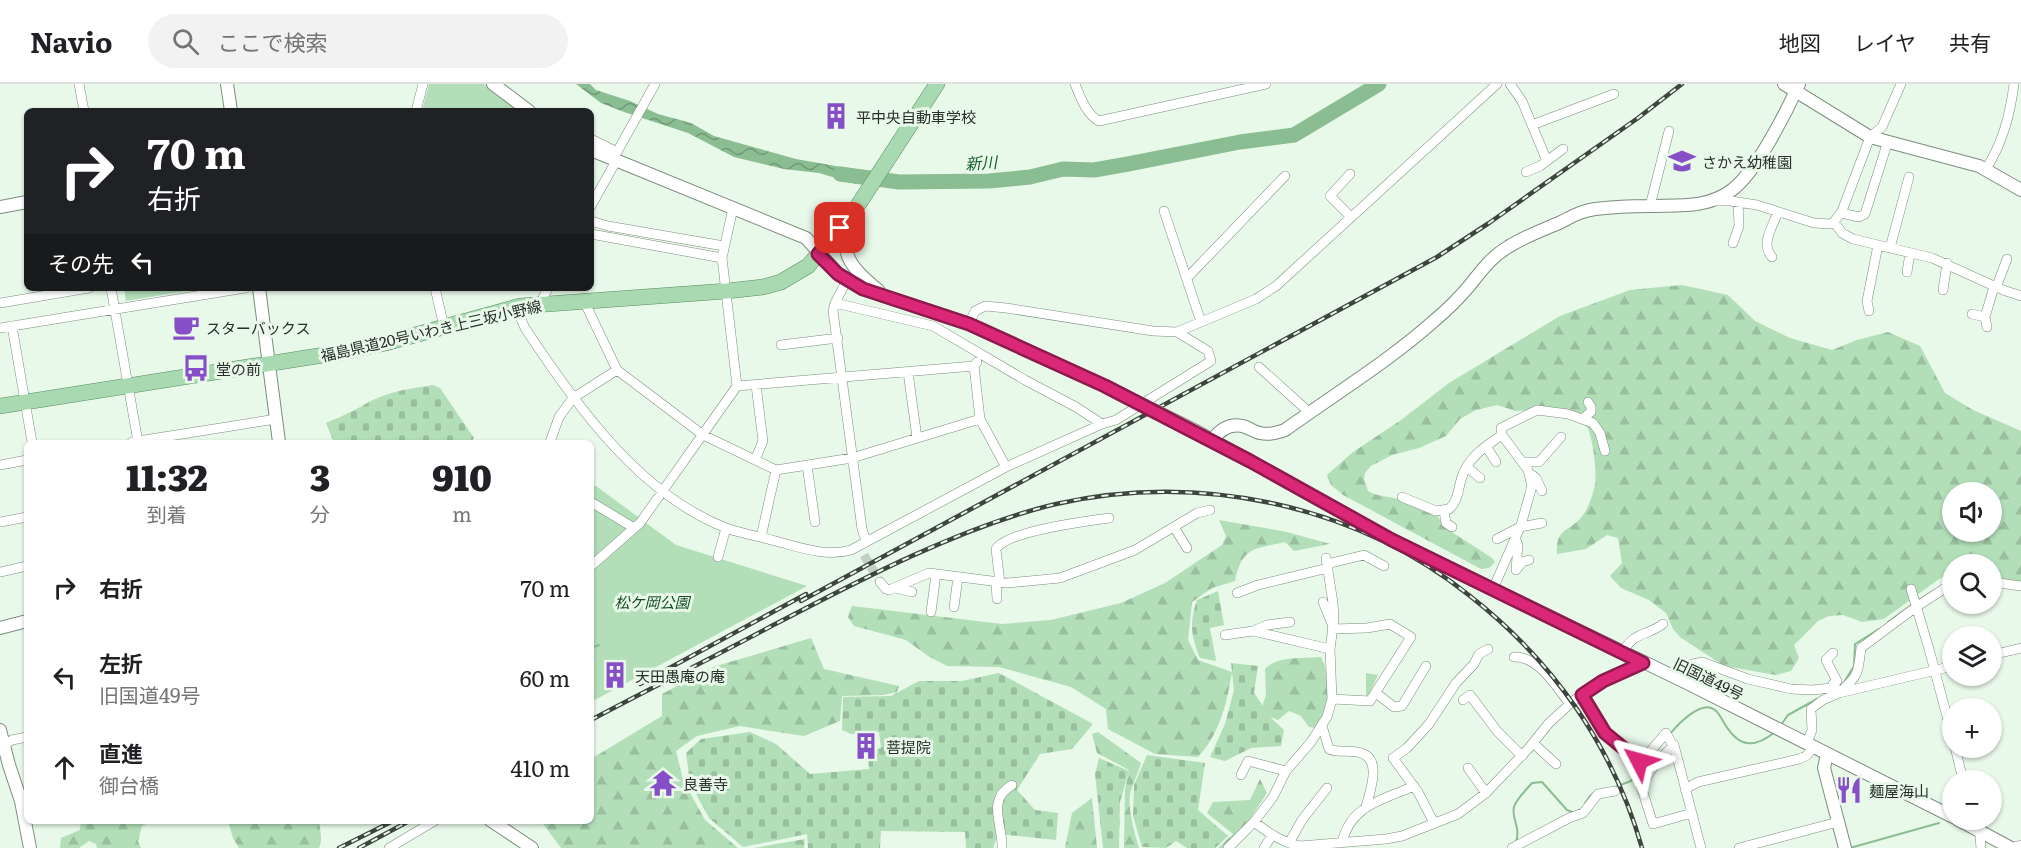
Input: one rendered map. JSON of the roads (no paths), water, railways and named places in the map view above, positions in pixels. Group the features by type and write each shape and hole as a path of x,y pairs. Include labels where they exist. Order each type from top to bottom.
{"main road":[{"name":"福島県道20号いわき上三坂小野線","path":"0,406 269,364 386,343 520,306 727,291 763,287 781,282 808,266 851,216 938,84"}],"street":[{"path":"80,84 84,108"},
{"path":"227,84 231,108"},
{"path":"417,108 423,84"},
{"path":"493,84 525,108"},
{"path":"594,140 617,152 655,84"},
{"path":"1076,84 1082,101 1095,120 1099,121 1266,84"},
{"path":"594,151 806,238 838,274 863,289 969,324 975,311 985,306 1153,331 1177,332 1256,299 1276,286 1497,84"},
{"path":"1510,84 1522,100 1547,161"},
{"path":"1784,84 1797,88 1870,137 1986,169 2021,190"},
{"path":"1713,201 1738,202 1814,223 1831,224 1841,213 1870,137 1882,127 1901,84"},
{"path":"1986,169 1996,154 2004,131 2014,84"},
{"path":"1212,440 1228,427 1241,426 1263,434 1274,434 1284,430 1404,346 1436,320 1470,285 1491,259 1507,247 1577,213 1595,209 1696,206 1713,201 1731,191 1752,171 1797,88"},
{"path":"1532,125 1614,93"},
{"path":"1650,206 1670,131"},
{"path":"1841,213 1859,218 1865,214 1888,141"},
{"path":"1526,172 1563,149"},
{"path":"594,201 616,161"},
{"path":"1350,174 1329,196 1350,216"},
{"path":"1186,278 1285,176"},
{"path":"1890,248 1910,177"},
{"path":"1733,243 1739,226 1738,202"},
{"path":"0,207 24,203"},
{"path":"594,563 634,528 663,492 736,386 722,258 733,208"},
{"path":"1164,211 1201,322"},
{"path":"1772,257 1766,245 1778,212"},
{"path":"851,216 845,234 849,262 865,280 885,296"},
{"path":"594,222 724,246"},
{"path":"1834,222 1845,236 1947,263 1995,287 2021,296"},
{"path":"594,235 722,258"},
{"path":"1869,311 1867,301 1878,246"},
{"path":"1907,272 1910,253"},
{"path":"1987,327 1985,317 2007,259"},
{"path":"1943,290 1947,263"},
{"path":"847,280 833,311 864,555"},
{"path":"0,303 70,291"},
{"path":"111,291 136,440"},
{"path":"0,328 226,291"},
{"path":"259,291 279,440"},
{"path":"436,291 444,327"},
{"path":"540,304 546,291"},
{"path":"584,301 617,370 703,435 776,470 852,458 980,419"},
{"path":"835,303 933,326 1076,406 1102,424"},
{"path":"520,306 520,317 525,328 573,398 616,448 663,492 726,528 836,554 862,544 1006,467 1102,424 1116,420 1211,361 1208,351 1177,332"},
{"path":"1972,314 1985,317"},
{"name":"旧国道49号","path":"969,324 1105,386 1196,431 1392,540 1942,811"},
{"path":"12,326 32,440"},
{"path":"782,345 838,338"},
{"path":"981,354 974,366 980,419 1006,467"},
{"path":"736,386 974,366"},
{"path":"1258,367 1310,412"},
{"path":"551,440 560,417 573,398 617,370"},
{"path":"908,372 917,438"},
{"path":"755,460 763,441 756,385"},
{"path":"1583,418 1591,412 1588,402"},
{"path":"1493,589 1520,527 1532,489 1530,474 1502,435 1501,428 1537,410 1583,418 1593,423 1600,433 1605,451"},
{"path":"148,440 276,419"},
{"path":"1402,496 1436,511 1444,511 1453,507 1463,472 1475,455 1502,435"},
{"path":"1523,462 1539,462 1561,437"},
{"path":"1486,446 1496,462"},
{"path":"0,465 24,461"},
{"path":"807,465 815,522"},
{"path":"1467,467 1480,478"},
{"path":"761,537 776,470"},
{"path":"1530,474 1536,478 1542,491"},
{"path":"594,504 634,528"},
{"path":"880,582 886,589 895,588 924,574 998,582 1042,581 1071,575 1135,550 1197,513 1210,510"},
{"path":"1444,511 1446,523 1452,527"},
{"path":"0,522 24,518"},
{"path":"997,599 996,549 1001,543 1058,525 1109,518"},
{"path":"1497,539 1520,527 1542,523"},
{"path":"1174,527 1187,548"},
{"path":"718,556 726,528"},
{"path":"1515,537 1518,545 1516,570 1522,562 1529,560"},
{"path":"1237,593 1327,563 1364,555 1384,566"},
{"path":"1228,848 1254,822 1273,797 1286,771 1311,742 1327,717 1332,699 1330,649 1333,603 1327,563"},
{"path":"0,572 24,567"},
{"path":"931,612 936,574"},
{"path":"954,607 958,577"},
{"path":"2002,583 2021,586"},
{"path":"895,588 912,592"},
{"path":"1685,789 1698,782 1806,756 1811,745 1811,709 1849,684 1859,670 1861,648 1914,600 1942,588"},
{"path":"1914,600 1942,698"},
{"path":"1323,602 1333,627"},
{"path":"0,628 24,622"},
{"path":"1226,635 1290,622"},
{"path":"1332,699 1370,701 1411,637 1390,624 1367,628 1333,627"},
{"path":"1623,653 1632,639 1655,630 1663,624"},
{"path":"1253,631 1330,649"},
{"path":"2002,653 2021,648"},
{"path":"1434,823 1414,786 1393,758 1407,748 1429,724 1456,683 1476,661 1479,654 1488,649"},
{"path":"1833,653 1827,660 1836,676 1837,690"},
{"path":"1514,657 1525,658 1537,664 1570,704"},
{"path":"1819,658 1837,690"},
{"path":"1680,680 1688,665 1698,662 1748,679 1791,689 1812,690 1832,688 1837,690 1942,669"},
{"path":"1254,822 1272,836 1293,845 1376,844 1458,814 1486,793 1522,756 1549,723 1570,704 1603,681 1643,663"},
{"path":"1376,693 1394,707 1402,706 1426,666"},
{"path":"1582,695 1605,733 1639,761 1669,740"},
{"path":"1463,700 1470,696 1497,730 1522,756"},
{"path":"1322,726 1329,749 1338,752 1359,752 1368,758 1373,768 1374,782 1366,807"},
{"path":"0,730 24,801"},
{"path":"4,745 24,737"},
{"path":"1669,740 1701,848"},
{"path":"1669,740 1641,786 1653,824 1692,813"},
{"path":"1533,743 1556,764"},
{"path":"1827,754 1824,768 1845,847"},
{"path":"1241,775 1248,760 1286,771"},
{"path":"1468,768 1486,793"},
{"path":"1002,848 997,812 1000,797 1012,785"},
{"path":"1342,843 1346,829 1357,813 1414,786"},
{"path":"1293,845 1302,820 1327,788"},
{"path":"1512,848 1583,813 1598,795 1615,791"},
{"path":"1739,848 1838,822"},
{"path":"27,824 30,848"},
{"path":"389,848 429,824"},
{"path":"496,824 532,848"},
{"name":"旧国道49号","path":"1977,830 2011,848"},
{"path":"1981,848 1982,833"},
{"path":"1264,848 1272,836"},
{"path":"2011,848 2021,845"}],"water":[{"path":"576,84 590,84 596,90 630,101 658,114 691,123 714,136 796,159 864,171 856,184 819,173 784,169 734,157 688,133 601,103"}],"waterway":[{"name":"新川","path":"840,174 899,182 989,181 1030,177 1063,169 1094,170 1240,142 1294,135 1379,84"},
{"path":"1917,601 1933,591"},
{"path":"1888,622 1913,604"},
{"path":"1843,684 1854,666 1855,644 1879,629"},
{"path":"594,647 599,645"},
{"path":"1781,725 1788,715 1817,699"},
{"path":"1670,734 1691,714 1710,707 1717,712 1731,733 1742,742 1761,741 1775,732"},
{"path":"1615,787 1631,781 1645,764"},
{"path":"1516,842 1514,807 1519,797 1532,783 1542,782 1567,810 1575,813"},
{"path":"1585,803 1595,792"},
{"path":"1850,848 1939,823"}],"tunnel":[{"path":"864,555 880,582"}],"railway":[{"path":"801,601 1437,257 1638,118 1682,84"},
{"path":"594,718 871,575 982,527 1056,504 1110,495 1165,492 1220,495 1274,504 1326,518 1377,538 1425,564 1500,621 1553,677 1597,741 1615,775 1642,848"},
{"path":"640,684 806,594"},
{"path":"339,848 387,824"},
{"path":"359,848 404,824"}],"place":[{"name":"平中央自動車学校","path":"836,116"},
{"name":"さかえ幼稚園","path":"1682,161"},
{"name":"スターバックス","path":"186,327"},
{"name":"堂の前","path":"196,368"},
{"name":"天田愚庵の庵","path":"615,675"},
{"name":"菩提院","path":"866,746"},
{"name":"良善寺","path":"663,783"},
{"name":"麺屋海山","path":"1849,790"}],"park label":[{"name":"松ケ岡公園","path":"652,601"}]}
